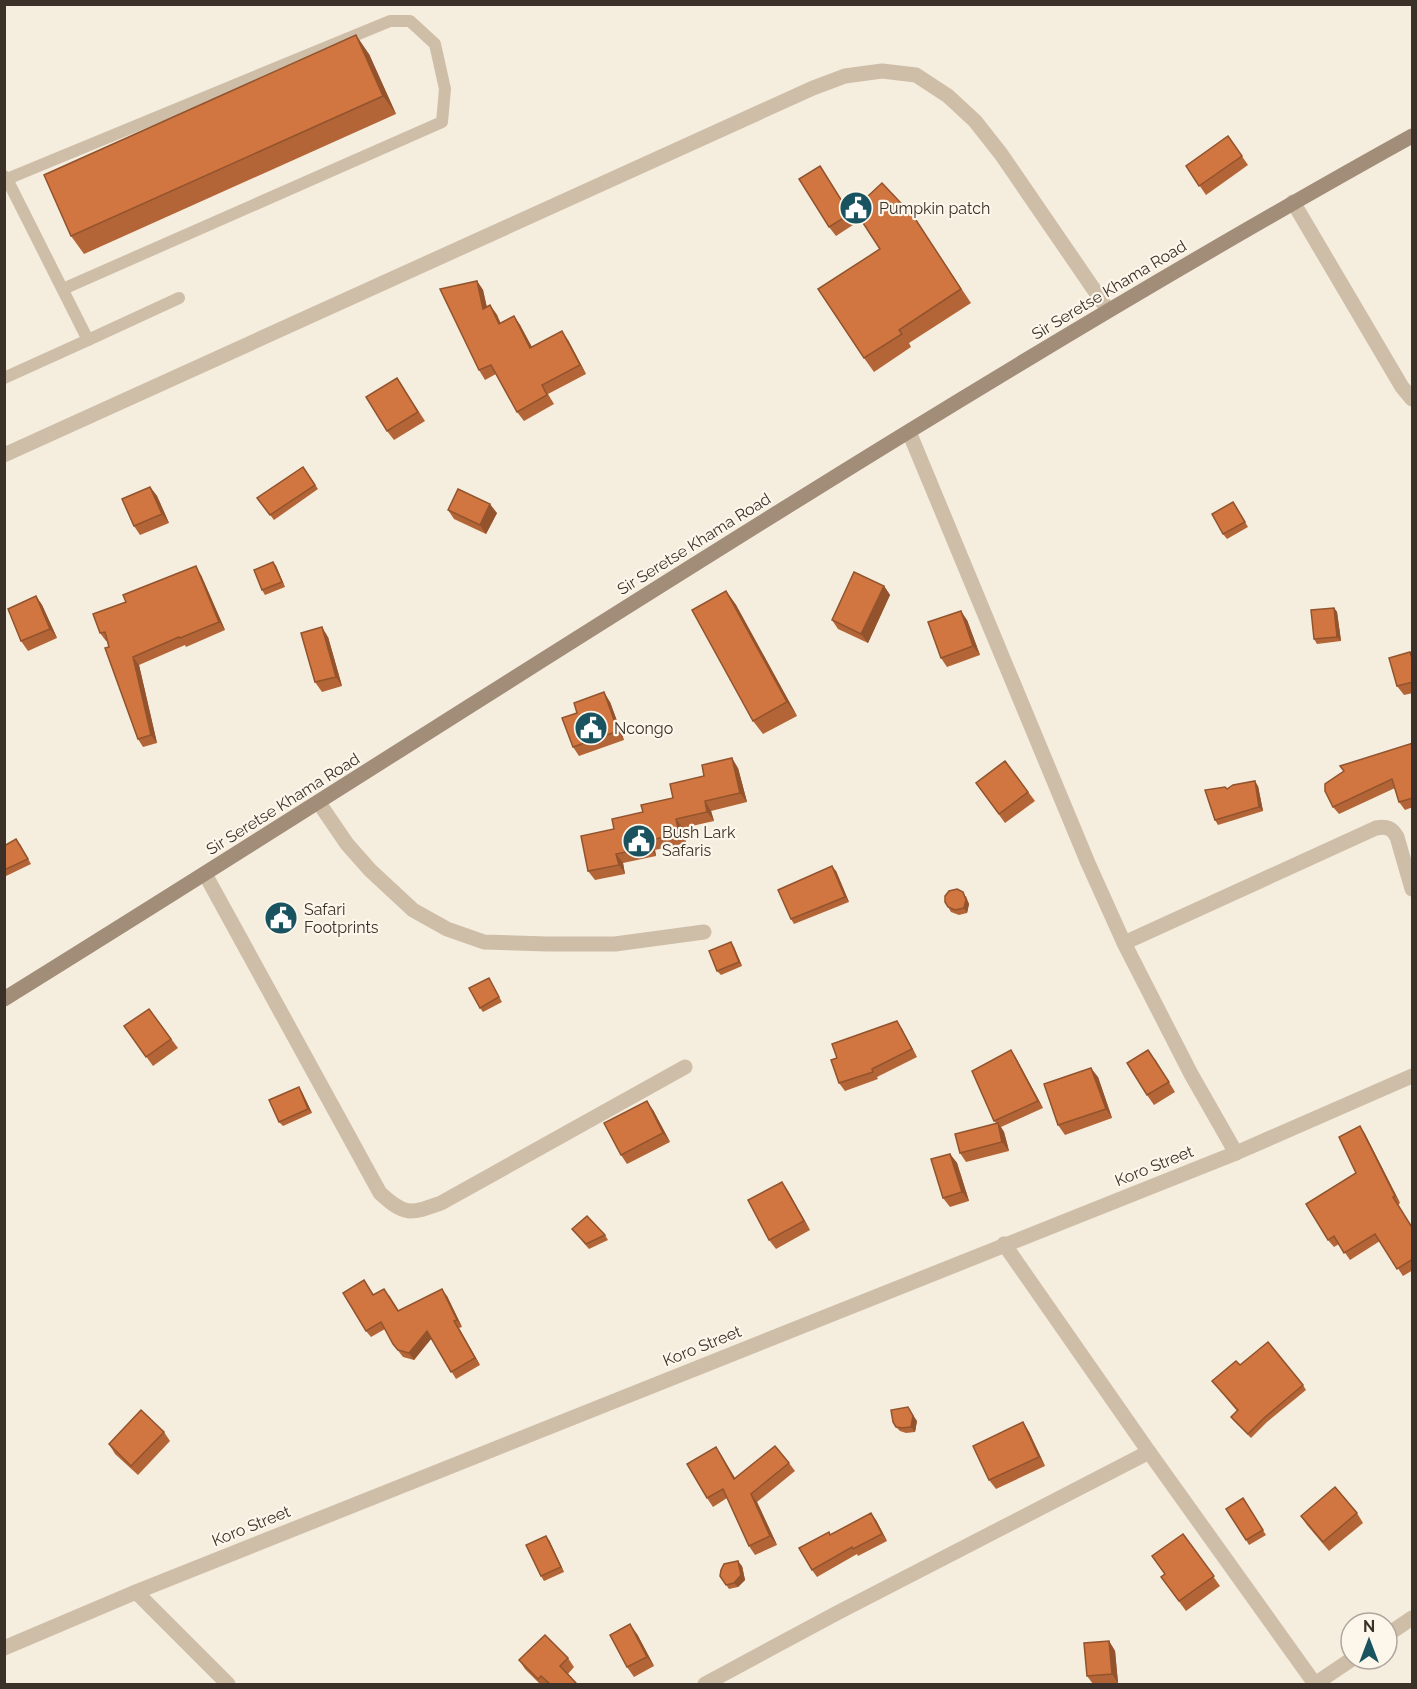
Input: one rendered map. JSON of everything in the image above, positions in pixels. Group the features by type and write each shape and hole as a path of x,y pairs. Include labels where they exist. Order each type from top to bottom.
{"main road":[{"name":"Sir Seretse Khama Road","path":"4,999 663,585 1108,310 1293,202 1413,136"}],"street":[{"path":"4,454 813,88 845,76 882,71 916,75 948,96 975,121 1001,154 1108,310"},
{"path":"1293,202 1402,387 1413,399"},
{"path":"909,432 1088,863 1124,943 1191,1074 1236,1153"},
{"path":"319,803 347,844 370,870 413,910 447,929 484,942 615,944 704,932"},
{"path":"1124,943 1366,833 1385,827 1393,830 1397,837 1413,889"},
{"path":"206,874 380,1194 397,1208 417,1211 441,1203 685,1067"},
{"name":"Koro Street","path":"4,1648 136,1592 1236,1153 1413,1076"},
{"path":"1004,1244 1315,1684 1339,1668"},
{"path":"705,1684 1149,1452"},
{"path":"136,1592 228,1684"},
{"path":"1399,1627 1413,1618"}],"lane":[{"path":"63,289 442,122 445,89 435,44 410,21 390,21 6,177 88,340"},
{"path":"4,378 179,298"}],"building":[{"path":"356,35 383,96 71,236 44,175"},
{"path":"1228,136 1242,156 1199,186 1186,166"},
{"path":"820,166 850,214 829,227 799,179"},
{"path":"882,183 914,217 961,289 899,330 902,334 864,358 818,289 880,249 854,209"},
{"path":"477,281 483,309 490,305 499,324 514,316 530,348 562,331 580,365 542,385 547,395 517,412 491,365 479,370 440,289"},
{"path":"397,378 418,412 387,431 366,397"},
{"path":"303,467 315,485 270,515 257,498"},
{"path":"150,487 162,514 134,526 122,499"},
{"path":"458,489 490,504 480,525 448,510"},
{"path":"1233,502 1245,522 1223,534 1212,514"},
{"path":"273,562 282,582 262,590 254,570"},
{"path":"196,566 219,622 133,657 151,735 138,739 105,648 109,647 105,632 100,633 93,614 126,602 123,595"},
{"path":"854,572 884,586 861,634 832,620"},
{"path":"726,591 787,702 753,721 692,610"},
{"path":"36,596 50,629 21,641 8,609"},
{"path":"1334,608 1337,637 1314,639 1311,610"},
{"path":"961,611 973,646 941,658 928,622"},
{"path":"322,627 336,677 315,682 301,633"},
{"path":"1410,652 1413,661 1413,682 1397,686 1389,658"},
{"path":"604,692 618,731 573,747 562,718 577,713 574,703"},
{"path":"1413,743 1413,798 1399,802 1392,779 1333,807 1325,791 1325,784 1344,771 1340,766"},
{"path":"732,758 740,793 705,801 707,812 676,819 679,833 648,841 650,847 616,854 619,865 588,871 581,836 614,829 612,819 643,812 641,805 673,798 670,784 704,776 702,765"},
{"path":"1005,761 1028,792 999,814 976,783"},
{"path":"1255,781 1259,807 1215,820 1205,790 1225,787 1227,789 1233,785"},
{"path":"16,839 28,859 4,870 4,846"},
{"path":"832,866 845,897 791,919 778,890"},
{"path":"957,889 963,892 966,900 964,908 955,910 948,907 945,896 949,891"},
{"path":"731,942 739,962 717,971 709,951"},
{"path":"489,978 499,997 480,1008 469,988"},
{"path":"149,1009 171,1039 146,1057 124,1026"},
{"path":"897,1021 912,1049 872,1069 873,1072 839,1083 831,1060 837,1058 832,1044"},
{"path":"1011,1050 1038,1101 994,1121 972,1071"},
{"path":"1148,1050 1169,1082 1147,1095 1127,1063"},
{"path":"1091,1068 1106,1109 1058,1125 1044,1084"},
{"path":"299,1087 308,1109 279,1122 269,1100"},
{"path":"647,1101 663,1133 621,1155 604,1123"},
{"path":"998,1123 1002,1142 960,1153 955,1134"},
{"path":"1360,1126 1395,1196 1393,1197 1413,1229 1413,1259 1397,1269 1375,1234 1344,1253 1334,1236 1328,1240 1306,1204 1356,1173 1339,1137"},
{"path":"950,1154 962,1192 943,1198 931,1159"},
{"path":"782,1182 804,1221 769,1240 748,1200"},
{"path":"587,1216 605,1235 586,1244 572,1229"},
{"path":"364,1280 373,1295 384,1289 398,1311 442,1289 457,1320 454,1321 475,1358 451,1372 427,1331 409,1353 398,1350 381,1322 366,1331 343,1293"},
{"path":"1268,1342 1303,1385 1248,1434 1231,1417 1238,1410 1212,1381 1236,1361 1240,1365"},
{"path":"908,1407 913,1416 911,1427 896,1427 891,1410"},
{"path":"141,1410 164,1432 131,1466 109,1444"},
{"path":"1023,1422 1039,1457 989,1480 973,1446"},
{"path":"775,1446 789,1463 751,1494 770,1536 749,1546 723,1489 707,1498 687,1464 716,1447 734,1479"},
{"path":"1335,1487 1357,1513 1323,1542 1301,1516"},
{"path":"1243,1498 1263,1530 1246,1540 1226,1509"},
{"path":"871,1513 882,1534 853,1549 852,1547 812,1570 799,1548 829,1532 830,1535"},
{"path":"1183,1534 1214,1576 1179,1601 1161,1577 1165,1574 1152,1556"},
{"path":"546,1536 561,1567 541,1576 526,1545"},
{"path":"738,1561 741,1575 734,1583 726,1585 720,1576 724,1564"},
{"path":"630,1624 647,1657 627,1667 610,1635"},
{"path":"545,1635 568,1658 560,1666 576,1683 550,1684 541,1676 538,1679 519,1660"},
{"path":"1109,1641 1112,1674 1087,1676 1084,1643"}],"place":[{"name":"Pumpkin patch","path":"856,208"},
{"name":"Ncongo","path":"591,728"},
{"name":"Bush Lark Safaris","path":"639,841"},
{"name":"Safari Footprints","path":"281,918"}]}
